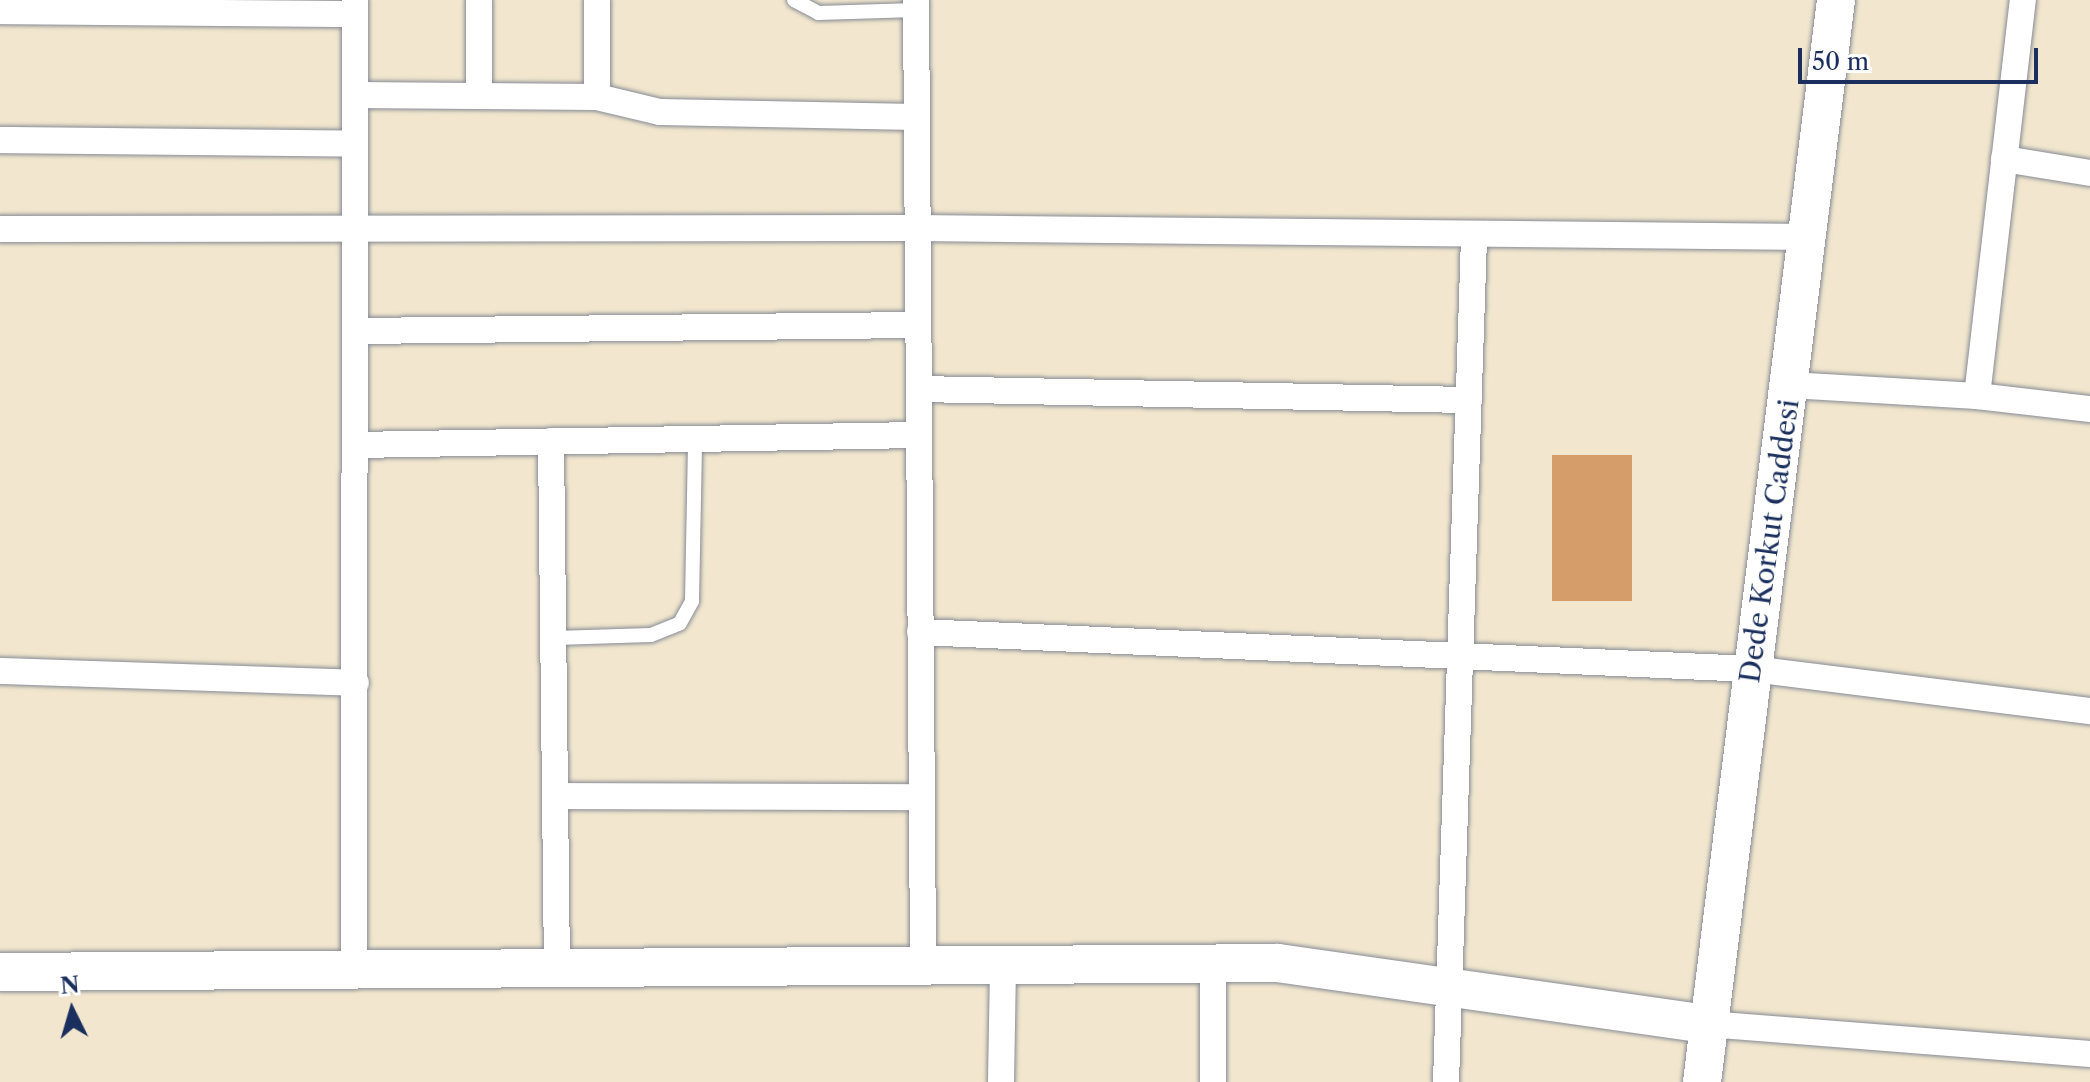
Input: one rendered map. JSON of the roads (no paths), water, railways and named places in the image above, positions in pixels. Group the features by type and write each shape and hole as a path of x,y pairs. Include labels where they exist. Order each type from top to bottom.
{"street":[{"path":"479,0 479,95"},
{"path":"597,0 597,97"},
{"name":"Dede Korkut Caddesi","path":"1702,1082 1836,0"},
{"path":"1977,396 2023,0"},
{"path":"916,5 923,966"},
{"path":"0,11 355,7 354,970"},
{"path":"355,95 597,97 660,112 916,117"},
{"path":"0,140 355,144"},
{"path":"2004,159 2090,173"},
{"path":"0,229 917,228 1474,238 1809,237"},
{"path":"1446,1082 1474,238"},
{"path":"355,331 917,325"},
{"path":"1790,385 1977,396 2090,409"},
{"path":"919,389 1468,400"},
{"path":"356,445 918,435"},
{"path":"551,441 557,971"},
{"path":"920,632 1752,669 2090,711"},
{"path":"0,671 356,683"},
{"path":"556,796 921,797"},
{"path":"0,972 557,971 1278,963 1451,985 1708,1024 2090,1054"},
{"path":"1213,964 1213,1082"},
{"path":"1001,1082 1003,966"}],"lane":[{"path":"794,0 818,13 916,5"},
{"path":"555,638 651,635 680,623 692,601 695,439"}]}
